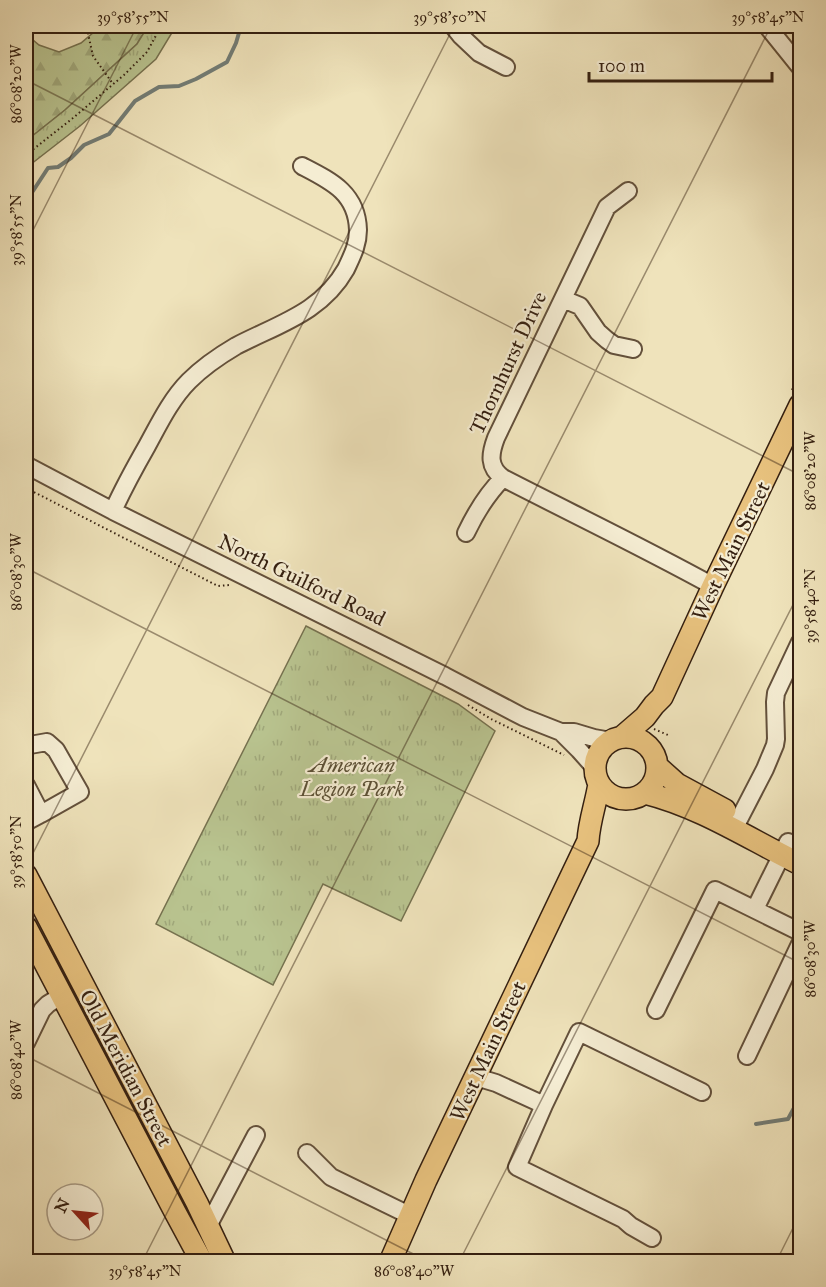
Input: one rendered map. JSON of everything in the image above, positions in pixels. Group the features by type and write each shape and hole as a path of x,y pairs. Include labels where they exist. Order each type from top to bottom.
{"main road":[{"name":"West Main Street","path":"617,738 645,717 662,697 801,405"},
{"name":"West Main Street","path":"655,758 662,697"},
{"path":"737,823 659,796 611,795 604,790 597,776 599,752 617,738 640,739 677,783 737,823 790,848 801,864"},
{"path":"636,796 652,786 657,777 655,758"},
{"name":"West Main Street","path":"588,841 588,828 595,807 597,776"},
{"name":"West Main Street","path":"390,1262 416,1202 588,841 608,817 636,796"},
{"name":"Old Meridian Street","path":"26,875 225,1262"},
{"name":"Old Meridian Street","path":"26,927 202,1262"}],"street":[{"path":"453,26 479,53 506,67"},
{"path":"767,26 801,67"},
{"path":"113,511 162,418 186,384 222,354 297,317 312,307 333,287 353,255 358,239 358,223 349,199 331,181 302,166"},
{"name":"Thornhurst Drive","path":"503,478 496,473 493,465 491,455 493,446 608,207 628,191"},
{"path":"563,299 580,306 598,332 607,340 614,345 633,349"},
{"name":"North Guilford Road","path":"26,465 523,717 561,732 574,732 594,738 617,738"},
{"path":"465,532 484,500 503,478 661,557 713,586"},
{"path":"737,823 773,753 776,739 776,693 801,642"},
{"name":"North Guilford Road","path":"561,732 579,750 597,776"},
{"path":"26,748 47,742 57,750 80,792 26,822"},
{"path":"26,785 41,814"},
{"path":"755,909 790,848"},
{"path":"656,1010 715,890 801,932"},
{"path":"747,1056 801,944"},
{"path":"26,1043 42,1010 62,996"},
{"path":"652,1238 623,1219 517,1167 579,1032 702,1092"},
{"path":"476,1077 496,1083 544,1105"},
{"path":"208,1226 256,1135"},
{"path":"307,1152 331,1177 411,1216"}],"path":[{"path":"63,30 67,26"},
{"path":"84,26 87,29 93,56 113,84"},
{"path":"26,155 113,84 147,52 161,26"},
{"path":"26,488 218,586 231,585"},
{"path":"464,703 499,724 570,758"}],"green space":[{"path":"101,26 148,26 137,44 65,110 26,141 26,34 39,45 59,52 81,43"},
{"path":"148,26 176,26 156,59 80,126 26,168 26,141 65,110 137,44"},
{"name":"American Legion Park","path":"306,626 458,704 495,731 401,921 323,884 273,985 156,924"}],"waterway":[{"path":"26,196 33,191 48,168 58,167 84,145 109,134 135,101 159,87 179,86 196,79 227,62 241,26"},
{"path":"756,1124 788,1119 800,1097"}]}
